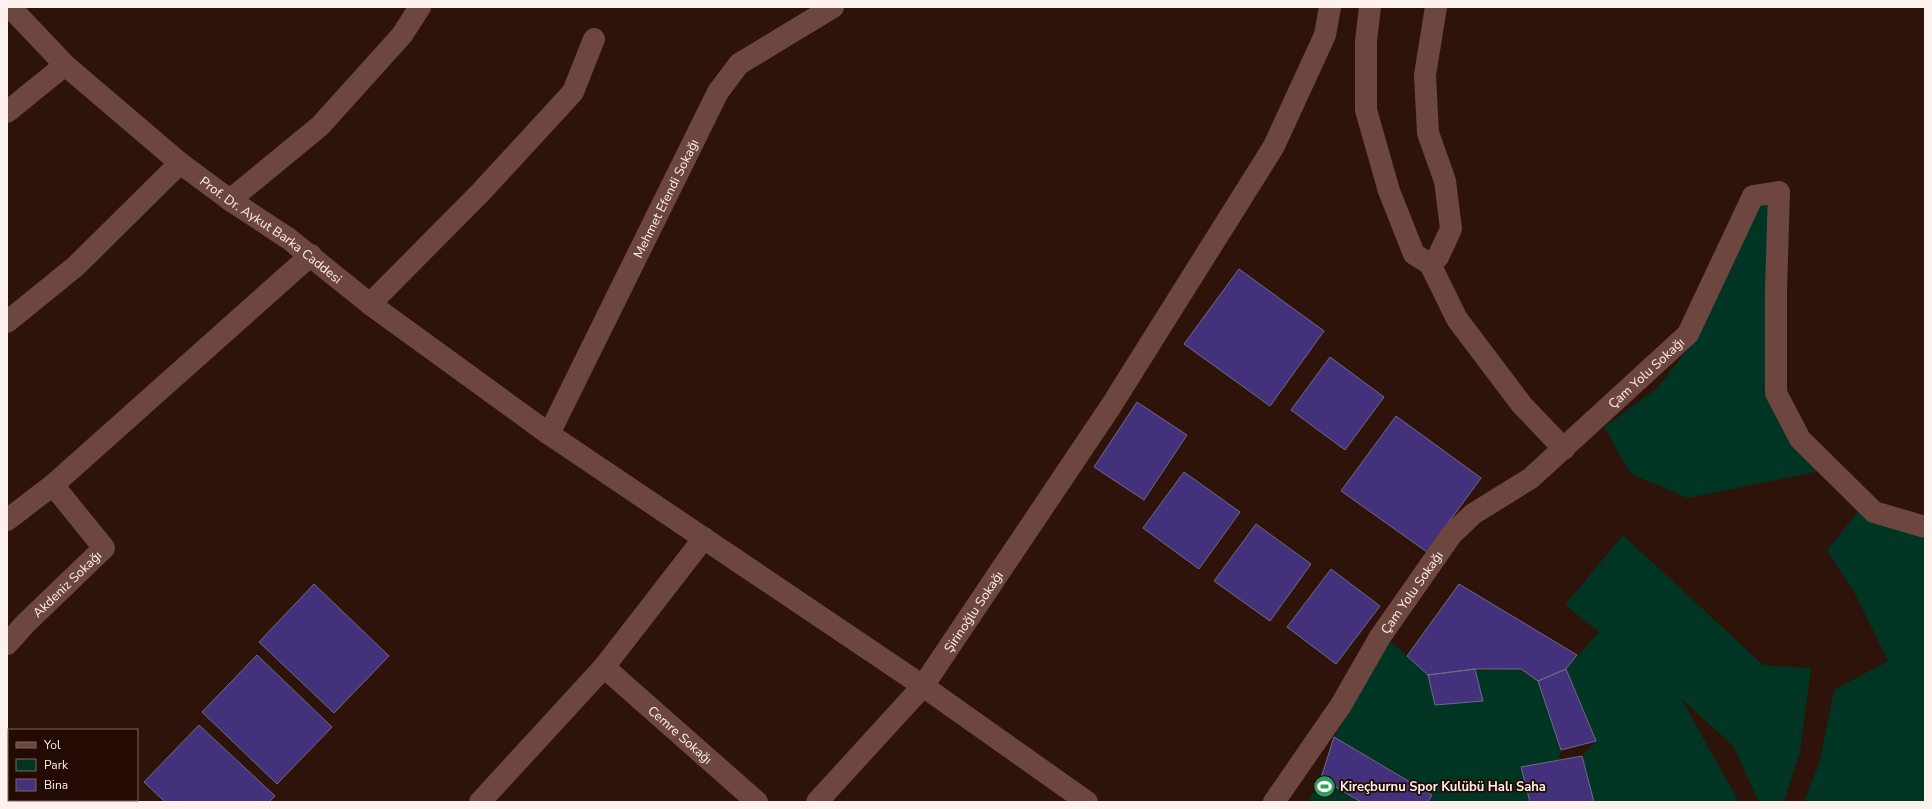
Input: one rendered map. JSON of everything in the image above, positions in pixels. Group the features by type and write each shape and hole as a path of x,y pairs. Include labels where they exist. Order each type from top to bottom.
{"street":[{"name":"Prof. Dr. Aykut Barka Caddesi","path":"10,7 65,65 180,163 230,200 311,255 370,304 549,434 923,686 1076,799"},
{"path":"230,200 320,126 402,34 420,7"},
{"name":"Mehmet Efendi Sokağı","path":"549,434 718,92 739,64 833,7"},
{"name":"Şirinoğlu Sokağı","path":"817,802 923,686 1111,406 1274,146 1325,35 1330,7"},
{"path":"1370,7 1366,41 1366,110 1390,191 1414,254 1430,264 1457,319 1522,405 1564,449"},
{"path":"1430,264 1438,257 1451,229 1445,182 1428,134 1425,75 1436,7"},
{"path":"370,304 481,192 572,92 594,39"},
{"path":"7,112 65,65"},
{"path":"7,322 76,266 180,163"},
{"name":"Çam Yolu Sokağı","path":"1274,802 1341,705 1380,637 1452,534 1473,514 1531,478 1688,334 1753,196 1779,192 1776,291 1776,393 1800,439 1874,512 1925,527"},
{"path":"7,520 53,485 311,255"},
{"name":"Akdeniz Sokağı","path":"7,644 26,623 104,548 53,485"},
{"path":"482,801 604,666 704,538"},
{"name":"Cemre Sokağı","path":"604,666 757,802"}],"green space":[{"path":"1776,196 1771,394 1825,470 1688,498 1631,474 1604,427 1657,388 1701,333 1725,270 1756,200"},
{"path":"1862,507 1925,533 1925,802 1804,802 1820,760 1834,690 1888,661 1854,592 1827,550"},
{"path":"1623,535 1763,665 1811,668 1800,752 1784,802 1759,802 1733,746 1681,698 1739,802 1594,802 1582,756 1596,741 1566,669 1599,632 1565,605"},
{"path":"1390,641 1428,675 1435,705 1482,701 1475,671 1521,669 1538,681 1561,750 1559,760 1521,767 1530,802 1428,802 1432,794 1334,737"},
{"name":"Kireçburnu Spor Kulübü Halı Saha","path":"1321,778 1361,802 1308,802"}],"building":[{"path":"1239,269 1324,331 1270,406 1184,344"},
{"path":"1330,357 1384,397 1345,450 1291,410"},
{"path":"1137,402 1187,435 1144,500 1094,467"},
{"path":"1396,416 1481,478 1427,552 1341,491"},
{"path":"1184,472 1240,512 1199,569 1143,528"},
{"path":"1256,524 1311,564 1270,621 1214,581"},
{"path":"1331,569 1380,606 1336,664 1287,627"},
{"path":"314,584 389,656 334,713 259,642"},
{"path":"1459,584 1577,655 1566,669 1538,681 1521,669 1475,669 1428,675 1407,656"},
{"path":"257,655 332,727 277,784 202,712"},
{"path":"1475,669 1483,701 1435,705 1428,675"},
{"path":"1566,669 1596,741 1561,750 1538,681"},
{"path":"199,725 275,796 269,802 165,802 144,782"},
{"path":"1334,737 1432,795 1428,802 1361,802 1321,778"},
{"path":"1582,756 1594,802 1530,802 1521,767"}],"place":[{"name":"Kireçburnu Spor Kulübü Halı Saha","path":"1325,786"}]}
